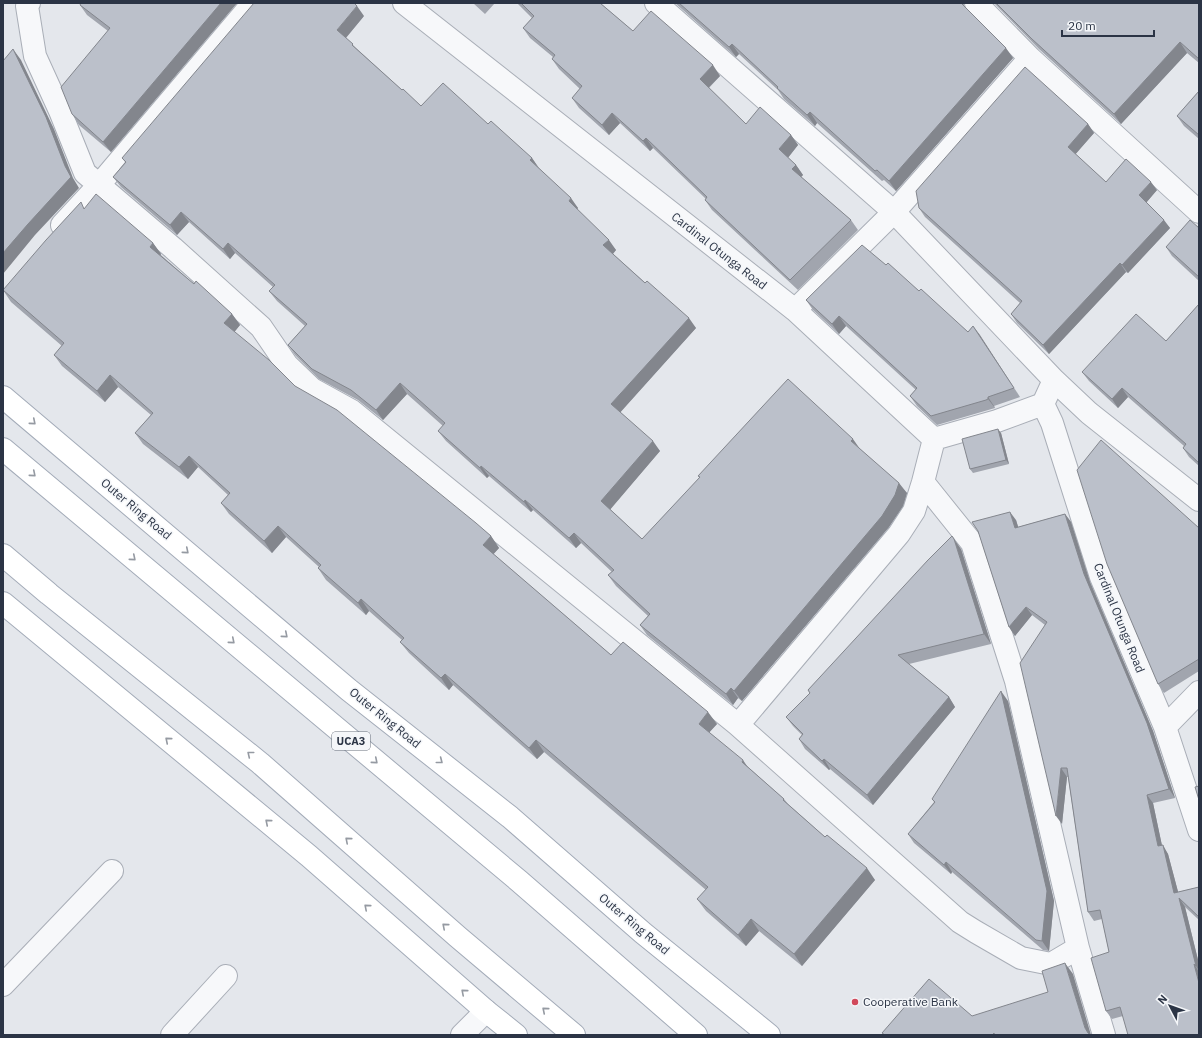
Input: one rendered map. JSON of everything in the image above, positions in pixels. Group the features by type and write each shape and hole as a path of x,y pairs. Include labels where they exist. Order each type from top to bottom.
{"main road":[{"name":"Outer Ring Road","path":"3,397 349,690 510,817 643,932 769,1035"},
{"name":"UCA3","path":"3,449 519,881 696,1035"},
{"path":"3,555 49,594 260,763 452,932 574,1035"},
{"path":"3,603 309,856 486,1011 516,1035"}],"street":[{"path":"51,237 99,185 253,3"},
{"name":"Cardinal Otunga Road","path":"404,3 795,310 934,439"},
{"path":"656,3 894,212 1054,380 1089,413 1199,500"},
{"path":"976,3 1030,58 1199,212"},
{"path":"24,4 35,56 60,111 85,173 173,248 260,327 287,365 312,389 352,411 738,726 960,922 1021,958 1051,964 1078,948"},
{"path":"795,310 894,212 1030,58"},
{"path":"738,726 899,534 914,511 934,439 997,421 1043,404 1054,380"},
{"name":"Cardinal Otunga Road","path":"1043,404 1052,423 1101,577 1165,727 1199,830"},
{"path":"923,482 972,543 1016,681 1078,948 1104,1035"},
{"path":"1165,727 1199,692"},
{"path":"3,985 112,871"},
{"path":"172,1035 226,976"},
{"path":"462,1035 486,1011"}],"building":[{"path":"81,3 221,3 103,142 72,114 61,87 110,28 80,5"},
{"path":"254,3 354,3 357,6 337,30 353,44 352,45 421,106 443,83 488,124 491,121 532,158 530,160 571,198 569,201 609,240 603,245 645,283 647,281 689,318 611,404 653,441 601,501 642,539 788,379 853,439 851,441 899,483 895,495 882,516 734,691 731,688 726,694 640,625 650,614 608,575 614,570 574,533 569,538 525,500 524,502 481,466 480,468 438,431 445,423 400,383 376,410 351,390 312,369 288,345 307,324 269,291 275,285 228,243 223,249 181,212 170,225 113,177 126,162 122,158"},
{"path":"521,3 600,3 633,31 651,11 713,65 700,79 746,124 760,107 791,135 779,149 796,165 792,169 851,220 790,280 705,200 707,197 646,138 643,141 612,113 602,125 572,98 582,86 552,59 555,55 523,28 534,16"},
{"path":"679,3 961,3 1006,48 889,181 877,170 875,171 810,112 807,115 732,44 729,47"},
{"path":"996,3 1199,3 1199,59 1180,42 1114,114 1032,39"},
{"path":"13,49 46,117 65,166 71,177 3,253 3,61"},
{"path":"1025,67 1088,124 1068,147 1106,182 1126,159 1151,182 1139,195 1164,220 1122,265 1120,263 1043,345 1011,314 1022,301 919,208 916,191"},
{"path":"1199,91 1199,135 1177,116"},
{"path":"96,194 153,243 150,247 194,284 196,281 232,314 224,323 269,360 295,386 337,410 476,523 491,536 483,545 611,655 623,642 708,712 699,724 743,760 742,762 825,837 827,835 867,868 794,954 751,919 738,935 697,899 708,887 536,740 529,748 445,674 441,678 400,642 404,638 361,599 358,603 318,568 321,565 278,526 264,541 221,503 230,493 189,456 179,467 135,433 153,413 110,375 97,391 54,355 64,343 3,290 81,202 84,209"},
{"path":"1190,220 1199,228 1199,277 1166,247"},
{"path":"862,245 886,265 888,263 919,291 921,289 968,332 973,326 1014,388 988,397 986,400 931,416 910,396 917,388 839,316 832,324 806,300"},
{"path":"1199,304 1199,463 1183,448 1186,444 1122,388 1112,399 1082,372 1136,314 1166,341"},
{"path":"998,429 1006,460 970,469 962,439"},
{"path":"1101,440 1199,528 1199,659 1158,684 1107,564 1077,470"},
{"path":"1010,512 1015,528 1065,514 1084,574 1147,723 1169,789 1147,795 1158,846 1163,845 1174,893 1199,887 1199,917 1179,898 1199,983 1199,1035 1128,1035 1120,1007 1106,1011 1091,958 1109,952 1100,910 1088,912 1067,768 1061,768 1056,816 1020,663 1047,622 1026,607 1009,627 978,531 972,522"},
{"path":"952,536 984,634 898,655 949,697 867,795 824,759 822,761 799,739 803,734 786,717 810,693 808,690"},
{"path":"1001,691 1047,891 1042,941 1036,940 946,862 944,865 908,834 935,802 932,799"},
{"path":"1199,786 1199,800 1195,787"},
{"path":"1065,963 1085,1028 1091,1035 995,1035 994,1033 992,1035 885,1035 882,1033 929,979 972,1016 1048,992 1042,971"}],"place":[{"name":"Cooperative Bank","path":"855,1002"}]}
